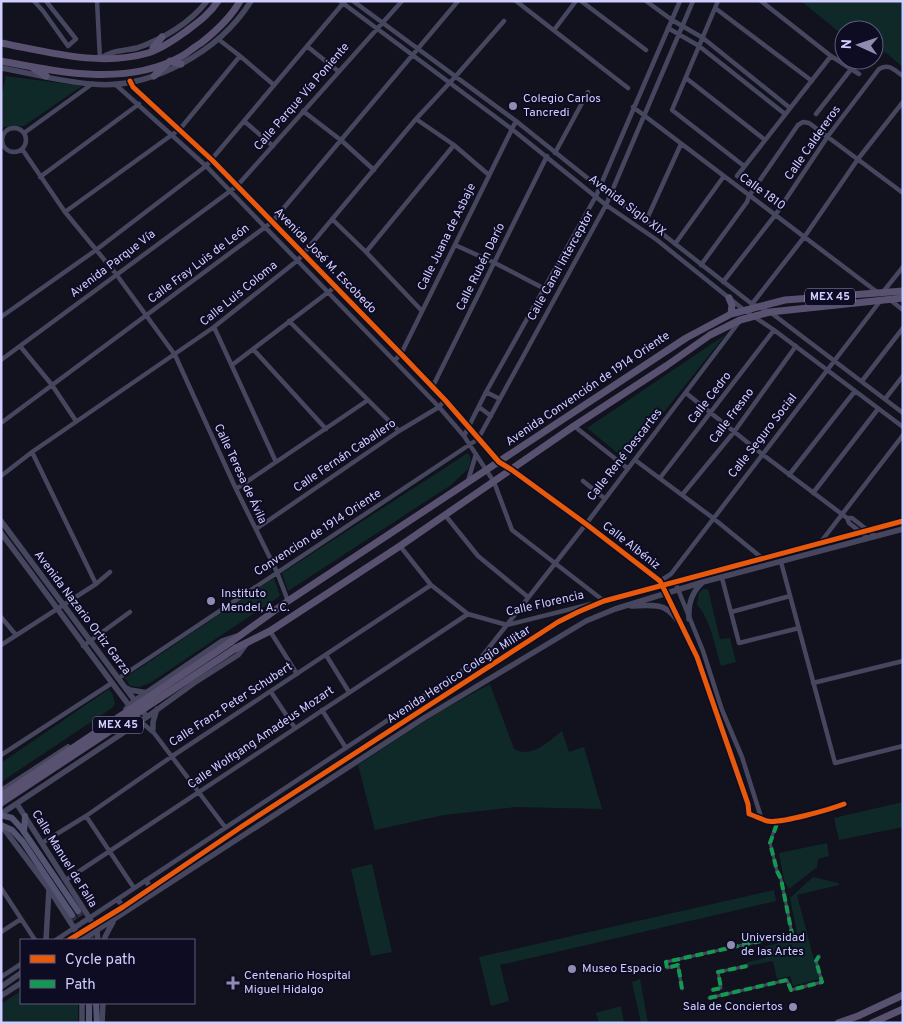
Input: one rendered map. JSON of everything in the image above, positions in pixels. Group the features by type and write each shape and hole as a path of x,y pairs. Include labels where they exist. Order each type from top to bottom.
{"main road":[{"path":"1,43 54,53 100,58 130,57 150,52 176,38 206,17 213,5 218,1"},
{"path":"2,67 31,66 85,74 108,75 151,68 182,56 211,35 240,3"},
{"path":"150,52 162,37"},
{"path":"170,61 182,64"},
{"path":"154,76 170,61"},
{"path":"31,66 46,76"},
{"name":"Avenida Convención de 1914 Oriente","path":"1,803 233,645 241,634 288,601 686,338 731,314 755,306 785,300 903,290"},
{"path":"729,298 732,305 731,314"},
{"name":"Avenida Convención de 1914 Oriente","path":"1,796 233,645 248,642 270,631 400,546 710,335 740,320 770,312 903,298"},
{"path":"1,814 12,818 24,832 44,859 75,913 23,842 12,830 1,825"},
{"path":"24,832 25,816"},
{"path":"838,1023 903,995"},
{"path":"89,1004 89,1023"},
{"path":"96,1004 97,1023"},
{"path":"872,1023 903,1009"}],"street":[{"path":"34,1 68,46 76,39 48,3 43,11"},
{"path":"97,1 100,58 114,52 140,47 162,37 187,21 204,2"},
{"path":"98,8 103,1"},
{"path":"2,67 92,84 115,84 154,76 182,64 218,39 236,21 251,1"},
{"name":"Avenida Siglo XIX","path":"353,1 516,121 554,153 646,221 755,306 770,312 903,413"},
{"name":"Calle Parque Vía Poniente","path":"237,186 375,29 402,1"},
{"name":"Calle Fray Luis de León","path":"1,423 272,222 458,1"},
{"path":"516,1 628,88"},
{"path":"554,30 576,1"},
{"path":"580,1 646,50"},
{"path":"646,1 672,20 703,38 790,108"},
{"name":"Calle Canal Interceptor","path":"464,436 543,288 596,196 680,1"},
{"name":"Calle Canal Interceptor","path":"478,439 606,205 693,1"},
{"path":"718,1 672,110 744,166"},
{"path":"761,1 834,58"},
{"name":"Avenida Siglo XIX","path":"343,2 375,29 547,156 606,205 657,240 744,310 796,346 903,427"},
{"name":"Avenida Parque Vía","path":"1,317 96,250 206,166 308,47 343,2"},
{"path":"715,8 812,81"},
{"name":"Calle Luis Coloma","path":"1,476 76,421 214,327 298,260 416,119 504,21"},
{"path":"668,28 699,46 785,114"},
{"path":"218,39 274,85"},
{"path":"308,47 338,72"},
{"path":"65,212 180,129 240,56"},
{"path":"737,176 831,56"},
{"name":"Calle Caldereros","path":"723,282 776,214 828,136 879,69 885,65 890,66 903,76"},
{"path":"816,114 850,70"},
{"path":"854,70 859,74"},
{"path":"686,78 765,140"},
{"name":"Avenida José M. Escobedo","path":"130,81 133,88 212,160 433,386 499,462"},
{"path":"24,133 92,84"},
{"name":"Avenida José M. Escobedo","path":"115,84 206,166 439,406 471,445 494,482 512,530 556,562 604,601"},
{"path":"554,153 588,92"},
{"path":"755,306 858,159 903,102"},
{"path":"40,177 139,104"},
{"name":"Calle 1810","path":"634,107 680,144 880,293"},
{"path":"303,111 342,140 374,170"},
{"path":"416,119 454,146 489,175"},
{"path":"244,121 272,146"},
{"name":"Calle Juana de Asbaje","path":"396,360 401,354 516,121"},
{"path":"701,265 747,202 798,125 803,122 809,123 828,136 903,193"},
{"path":"14,128 24,133 26,143 22,149 10,152 4,148 2,142 3,133 14,128"},
{"path":"646,221 680,144"},
{"path":"366,252 454,146"},
{"name":"Calle Teresa de Ávila","path":"22,149 65,212 116,274 175,355 236,489 277,572 288,601"},
{"name":"Calle Rubén Darío","path":"433,386 547,156"},
{"path":"676,244 724,176"},
{"name":"Avenida Parque Vía","path":"1,360 237,186"},
{"path":"332,219 422,311"},
{"path":"455,245 543,288"},
{"path":"880,293 903,267"},
{"path":"232,365 335,287"},
{"path":"889,299 903,310"},
{"name":"Calle Seguro Social","path":"661,584 671,574 881,300"},
{"name":"Calle René Descartes","path":"507,625 635,460 740,320"},
{"path":"289,321 399,432"},
{"path":"214,327 276,462"},
{"path":"862,381 903,328"},
{"name":"Calle Cedro","path":"660,478 774,330"},
{"path":"20,346 52,385 76,421"},
{"name":"Calle Fresno","path":"682,495 734,432 796,346"},
{"path":"253,349 326,429"},
{"path":"885,399 903,376"},
{"path":"789,475 855,391"},
{"path":"486,392 500,399"},
{"path":"686,393 789,475 845,516 849,522 868,538"},
{"path":"236,489 368,400"},
{"name":"Calle Fernán Caballero","path":"256,529 439,406 445,400"},
{"path":"479,407 491,416"},
{"path":"814,493 878,409"},
{"path":"574,426 628,468"},
{"path":"820,543 845,516 903,435"},
{"name":"Convencion de 1914 Oriente","path":"119,678 478,439"},
{"path":"32,452 96,584"},
{"path":"468,482 476,454"},
{"path":"635,460 713,518 762,558"},
{"name":"Calle Albéniz","path":"499,462 586,524 661,584 697,657 746,800 749,814 761,817"},
{"path":"582,482 604,498"},
{"path":"445,515 478,556 528,597"},
{"path":"845,516 852,518 876,536"},
{"name":"Avenida Nazario Ortiz Garza","path":"1,520 60,606 84,646 112,683 147,717"},
{"name":"Avenida Heroico Colegio Militar","path":"79,939 94,926 244,825 558,622 604,601 661,584 675,582 903,521"},
{"name":"Avenida Heroico Colegio Militar","path":"79,939 96,932 115,920 424,718 586,621 621,607 703,582 903,529"},
{"name":"Avenida Nazario Ortiz Garza","path":"1,533 119,678 140,721"},
{"name":"Calle Florencia","path":"400,546 431,585 468,614 507,625 604,601"},
{"path":"781,562 835,763 903,746"},
{"path":"1,645 96,584 110,572"},
{"path":"722,578 739,643 799,628"},
{"path":"675,582 703,651 722,710 742,757 761,817 768,821 778,821 826,811 844,804"},
{"path":"689,619 689,604 692,595 703,582"},
{"name":"Calle Franz Peter Schubert","path":"42,843 86,816 171,757 431,585"},
{"path":"731,612 790,596"},
{"path":"621,607 665,607 674,615 682,628"},
{"path":"84,646 130,612"},
{"name":"Calle Wolfgang Amadeus Mozart","path":"66,880 468,614"},
{"path":"1,616 16,635"},
{"name":"Avenida Heroico Colegio Militar","path":"74,928 480,659 507,625"},
{"path":"270,631 297,674"},
{"name":"Avenida Convención de 1914 Oriente","path":"1,791 132,704 222,641 241,634"},
{"name":"Avenida Convención de 1914 Oriente","path":"1,814 238,655 248,642"},
{"path":"326,655 349,692"},
{"path":"814,683 903,661"},
{"path":"1,755 112,683"},
{"path":"125,687 130,690 148,692"},
{"path":"271,692 295,728"},
{"path":"154,731 154,722 158,709"},
{"path":"322,710 346,748"},
{"path":"147,717 171,757 226,827"},
{"path":"140,721 154,731"},
{"path":"732,760 742,757"},
{"path":"746,800 754,797"},
{"name":"Calle Manuel de Falla","path":"17,804 90,919 98,939"},
{"path":"86,816 134,888"},
{"path":"682,989 678,966 667,968 666,962 792,934 781,879 770,843 778,821"},
{"path":"1,825 49,889 79,939"},
{"path":"146,881 151,888"},
{"path":"46,939 49,889"},
{"path":"2,891 34,939"},
{"path":"118,900 123,907"},
{"path":"1,932 21,919"},
{"path":"104,939 115,920"},
{"path":"58,939 74,928"},
{"path":"709,998 787,980 790,990 822,982 816,961 819,956"},
{"path":"1,977 20,965"},
{"path":"712,990 721,988 718,972 747,966"},
{"path":"1,987 20,974"},
{"path":"1,996 20,984"},
{"path":"82,1004 82,1023"},
{"path":"102,1023 103,1004"}],"green space":[{"path":"801,1 903,1 903,67 884,53 884,20 834,20 834,28"},
{"path":"6,76 82,86 24,126 4,127 1,130 1,99"},
{"path":"725,335 626,460 587,428"},
{"path":"468,453 471,459 469,468 451,485 288,591 282,573"},
{"path":"274,578 280,596 150,683 139,687 130,686 125,678"},
{"path":"703,589 708,589 720,639 730,638 736,662 721,666 709,624 697,605 699,593"},
{"path":"490,684 514,749 527,752 540,748 562,731 569,752 584,747 602,809 516,807 444,815 375,830 358,765 439,712"},
{"path":"109,689 115,704 112,708 1,782 1,763"},
{"path":"903,802 903,827 839,840 834,818"},
{"path":"827,843 829,856 818,859 817,867 789,889 784,880 779,853"},
{"path":"372,864 392,952 371,956 351,869"},
{"path":"813,877 838,883 839,885 797,895 819,979 793,986 790,976 777,979 773,961 747,966 747,962 766,958 764,947 798,938 790,898"},
{"path":"774,890 776,901 500,965 509,1001 491,1006 479,957"},
{"path":"640,979 648,1023 641,1023 632,982"},
{"path":"20,992 20,1004 78,1004 78,1023 1,1023 1,1004"},
{"path":"621,1006 624,1023 599,1023 596,1013"}],"tunnel":[{"path":"78,911 90,932 92,939"},
{"path":"72,915 84,935"}],"marked path":[{"path":"682,989 678,965 667,968 666,962 792,934 781,879 770,843 778,821"},
{"path":"709,998 787,980 791,990 822,982 816,961 819,956"},
{"path":"712,990 721,988 718,972 747,966"}],"cycle path":[{"path":"130,81 133,87 212,160 401,354 445,400 499,462 586,524 660,581 697,657 748,804 749,814 767,821 774,821 806,816 844,804"},
{"path":"71,939 123,907 244,825 558,622 604,601 903,521"}],"place":[{"name":"Colegio Carlos Tancredi","path":"513,106"},
{"name":"Instituto Mendel, A. C.","path":"211,601"},
{"name":"Universidad de las Artes","path":"731,945"},
{"name":"Museo Espacio","path":"572,969"},
{"name":"Centenario Hospital Miguel Hidalgo","path":"233,983"},
{"name":"Sala de Conciertos","path":"793,1007"}]}
